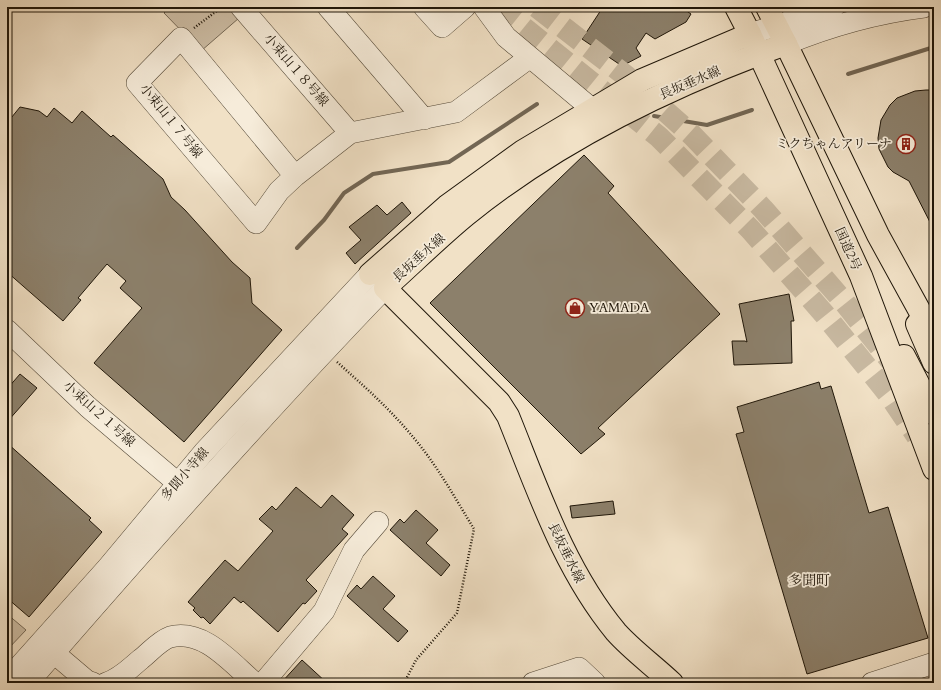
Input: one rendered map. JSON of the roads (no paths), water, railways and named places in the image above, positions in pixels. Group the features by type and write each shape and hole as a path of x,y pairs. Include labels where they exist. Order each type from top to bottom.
{"main road":[{"path":"736,7 750,34"},
{"path":"771,16 878,235 934,363"},
{"name":"国道2号","path":"750,34 860,276 934,469"},
{"name":"長坂垂水線","path":"377,281 454,202 523,151 642,80 750,34"},
{"name":"長坂垂水線","path":"377,281 517,177 610,120 673,89 786,44"},
{"path":"878,235 934,337"},
{"path":"860,276 934,414"},
{"name":"長坂垂水線","path":"377,281 499,402 508,416 553,528 584,588 617,632 672,683"}],"street":[{"name":"小束山１８号線","path":"241,7 350,133"},
{"path":"328,7 424,119"},
{"path":"424,7 442,26 465,7"},
{"path":"484,7 506,37 529,58 592,109"},
{"path":"750,34 771,16 834,7"},
{"path":"786,44 816,32 890,11 924,7"},
{"name":"小束山１７号線","path":"295,176 181,38 137,83 256,223 279,191 295,176 350,133 456,112 529,58"},
{"name":"多聞小寺線","path":"7,680 108,567 324,352 377,281"},
{"name":"多聞小寺線","path":"28,683 54,653 185,489 377,281"},
{"name":"小束山２１号線","path":"7,330 88,407 185,489"},
{"path":"263,683 324,611 354,550 378,522"},
{"path":"106,683 119,678 160,642 170,637 183,636 197,638 209,644 255,683"},
{"path":"54,653 86,681 93,683"},
{"path":"872,683 934,663"},
{"path":"533,683 580,668 595,683"}],"waterway":[{"path":"848,74 934,47"},
{"path":"297,248 324,220 344,193 373,174 449,162 537,104"},
{"path":"654,116 707,125 752,110"}],"tunnel":[{"path":"498,7 659,137 751,230 825,315 890,396 917,436"},
{"path":"537,7 626,76 692,135 763,209 845,303 891,361"}],"place":[{"name":"ミクちゃんアリーナ","path":"906,144"},
{"name":"YAMADA","path":"575,308"}],"district":[{"name":"多聞町","path":"809,580"}]}
